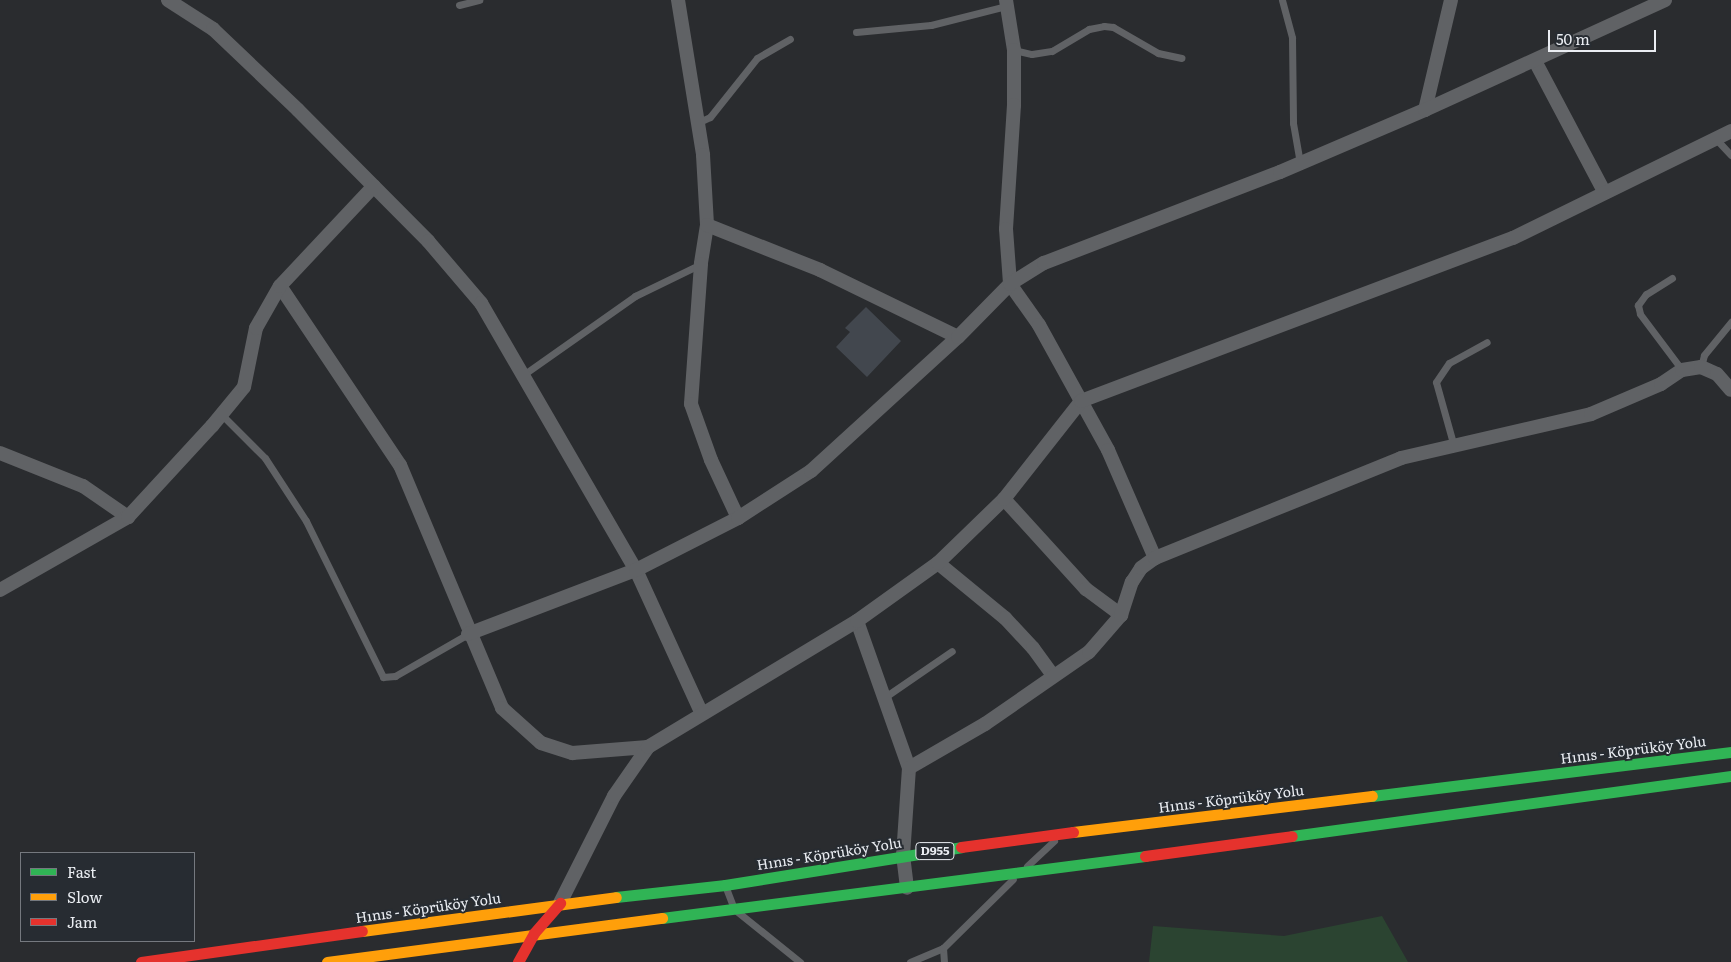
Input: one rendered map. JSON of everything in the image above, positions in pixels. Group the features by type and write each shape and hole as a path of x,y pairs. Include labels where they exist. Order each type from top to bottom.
{"main road":[{"name":"Hınıs - Köprüköy Yolu","path":"141,962 560,903 725,885 904,856 1061,834 1731,752"},
{"path":"327,962 534,933 907,888 1731,776"},
{"path":"518,962 534,933 560,903"}],"street":[{"path":"168,0 213,29 428,241 480,303 636,570 702,714"},
{"path":"678,0 703,155 707,225 701,264 691,404 711,460 738,518"},
{"path":"1425,110 1450,0"},
{"path":"468,634 636,570 738,518 811,471 958,337 1010,284 1044,263 1300,163 1535,61 1665,0"},
{"path":"1006,3 1014,50 1014,105 1006,230 1010,284 1039,325 1108,450 1155,558"},
{"path":"1535,61 1605,193"},
{"path":"560,903 614,796 648,747 857,621 938,563 1004,499 1081,401 1513,238 1731,131"},
{"path":"0,590 128,517 222,415 244,387 256,328 280,286 374,186"},
{"path":"707,225 820,270 958,337"},
{"path":"280,286 400,465 443,564 468,634 502,708 542,743 572,753 648,747"},
{"path":"908,768 985,724 1089,652 1121,615 1132,582 1141,568 1155,558 1401,458 1453,444 1591,414 1661,384 1682,370 1701,367 1718,374 1731,390"},
{"path":"0,453 83,486 128,517"},
{"path":"1004,499 1086,589 1121,615"},
{"path":"938,563 1005,618 1033,648 1053,676"},
{"path":"857,621 885,697 908,768 904,856 907,888"}],"lane":[{"path":"459,5 479,0"},
{"path":"1282,0 1292,38 1292,123 1300,163"},
{"path":"856,32 932,25 1006,3"},
{"path":"1014,50 1032,54 1052,51 1089,29 1112,27 1158,52 1180,58"},
{"path":"697,123 710,117 757,58 790,39"},
{"path":"1716,138 1731,155"},
{"path":"523,375 634,296 701,264"},
{"path":"1672,278 1646,294 1638,305 1640,314 1682,370"},
{"path":"1701,367 1704,355 1731,322"},
{"path":"1453,444 1436,382 1449,364 1487,342"},
{"path":"222,415 266,458 306,520 383,676 395,676 468,634"},
{"path":"885,697 952,651"},
{"path":"910,962 943,948 1061,834"},
{"path":"725,885 734,909 800,962"},
{"path":"943,948 944,962"}],"green space":[{"path":"1382,916 1408,962 1149,962 1153,926 1284,936"}],"building":[{"path":"866,307 901,341 867,377 836,347 850,332 845,328"}],"traffic: fast":[{"path":"1372,796 1731,752"},
{"path":"1292,836 1731,776"},
{"path":"616,897 725,885 961,847"},
{"path":"662,918 1145,856"}],"traffic: slow":[{"path":"1073,832 1372,796"},
{"path":"362,931 616,897"},
{"path":"327,962 662,918"}],"traffic: jam":[{"path":"961,847 1073,832"},
{"path":"1145,856 1292,836"},
{"path":"518,962 534,933 560,903"},
{"path":"141,962 362,931"}]}
